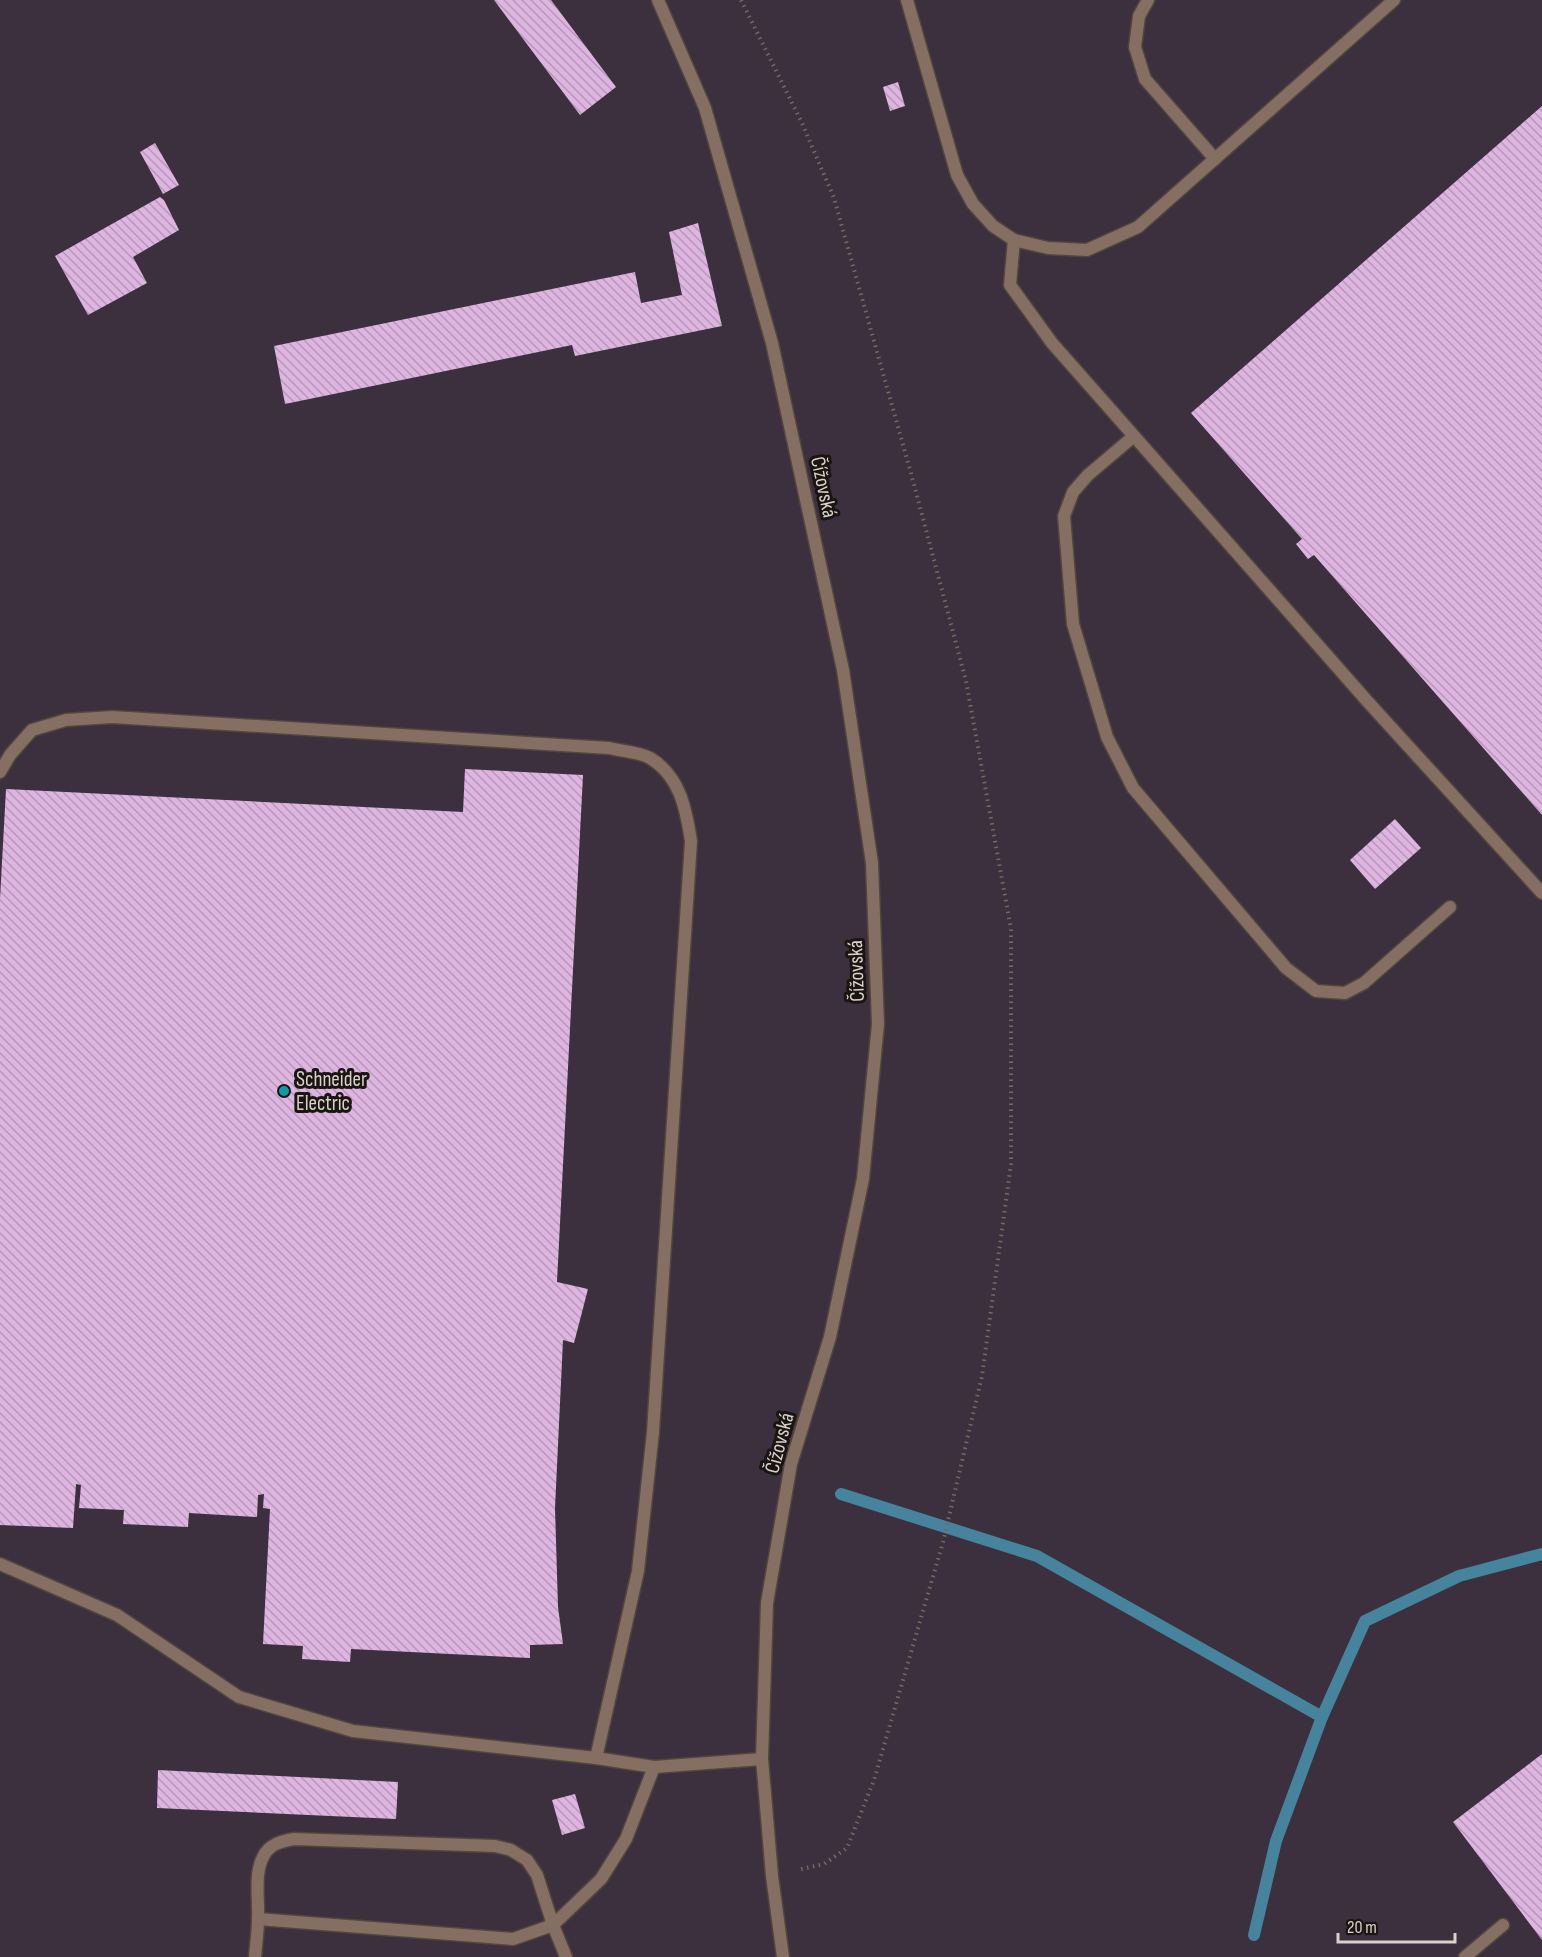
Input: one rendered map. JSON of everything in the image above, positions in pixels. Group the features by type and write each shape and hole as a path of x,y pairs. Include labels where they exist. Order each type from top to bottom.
{"street":[{"name":"Čížovská","path":"658,0 705,108 772,344 843,670 872,863 878,1024 863,1179 830,1337 791,1464 767,1603 762,1759 772,1876 783,1957"},
{"path":"907,0 957,175 973,204 993,226 1014,240 1048,248 1087,250 1138,226 1394,0"},
{"path":"1148,0 1139,16 1135,46 1146,79 1215,159"},
{"path":"1014,240 1010,285 1052,343 1360,693 1542,893"},
{"path":"1134,436 1088,475 1073,492 1064,516 1073,624 1107,738 1133,788 1287,968 1316,991 1345,993 1364,983 1450,907"},
{"path":"0,772 10,755 32,730 66,720 112,717 609,747 649,757 673,779 687,813 691,841 653,1432 638,1571 596,1758"},
{"path":"0,1564 117,1615 239,1697 353,1731 596,1758 654,1767 762,1759"},
{"path":"258,1919 513,1939 553,1925 601,1880 626,1839 654,1767"},
{"path":"255,1957 259,1869 263,1856 279,1842 294,1839 495,1846 512,1850 527,1860 537,1875 566,1957"},
{"path":"1465,1957 1503,1925"}],"path":[{"path":"741,0 802,123 834,198 966,681 1011,929 1011,1164 982,1376 943,1542 874,1780 847,1848 824,1864 772,1876"}],"shaded area":[{"path":"0,0 1542,0 1542,1957 0,1957"}],"building":[{"path":"494,0 551,0 616,87 580,115"},
{"path":"898,82 905,106 890,111 883,87"},
{"path":"1542,106 1542,815 1314,555 1308,559 1296,544 1302,539 1191,413"},
{"path":"155,143 179,185 163,194 140,152"},
{"path":"160,197 164,200 179,230 133,257 147,283 88,315 55,256"},
{"path":"698,223 722,326 575,356 572,345 285,404 274,346 635,272 641,303 682,295 669,232"},
{"name":"Schneider Electric","path":"465,769 583,775 557,1282 588,1289 574,1343 563,1340 555,1508 558,1607 563,1644 530,1645 530,1658 351,1649 350,1662 302,1659 303,1646 263,1644 270,1509 263,1508 264,1494 258,1495 257,1517 189,1513 188,1527 123,1524 124,1510 79,1508 81,1485 76,1484 73,1528 0,1525 0,899 6,789 463,812"},
{"path":"1395,819 1421,848 1375,889 1350,860"},
{"path":"1542,1754 1542,1940 1453,1822"},
{"path":"158,1770 398,1782 396,1819 157,1808"},
{"path":"575,1794 585,1828 562,1835 552,1800"}],"waterway":[{"path":"841,1494 1037,1556 1322,1717"},
{"path":"1254,1935 1276,1841 1322,1717 1365,1621 1459,1576 1542,1554"}],"place":[{"name":"Schneider Electric","path":"284,1091"}]}
